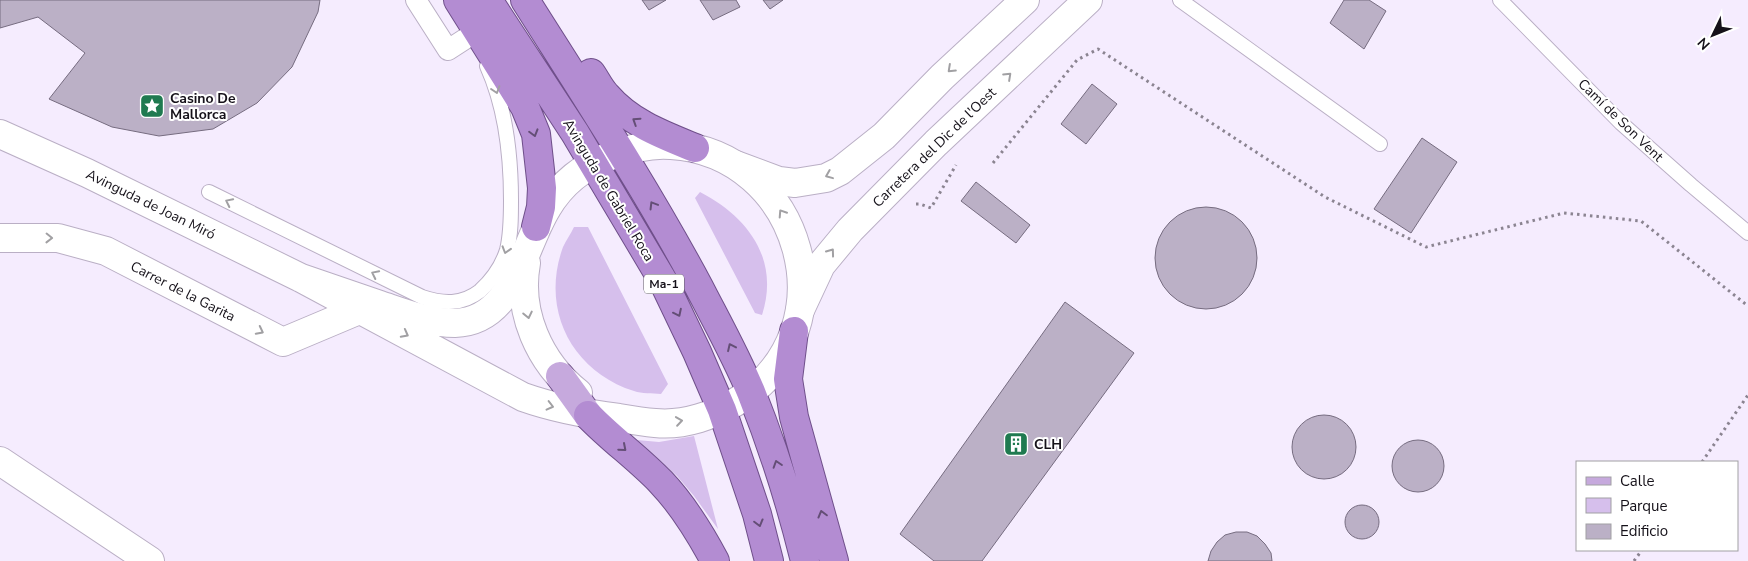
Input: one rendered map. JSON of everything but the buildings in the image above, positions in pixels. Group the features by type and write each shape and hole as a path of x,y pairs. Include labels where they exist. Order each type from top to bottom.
{"highway":[{"path":"458,0 525,107 536,134 542,188 541,207 532,238"},
{"name":"Avinguda de Gabriel Roca","path":"488,0 575,133 663,281 698,352 722,410 757,514 769,561"},
{"path":"531,11 579,57 605,95 620,109 654,132 696,148"},
{"name":"Avinguda de Gabriel Roca","path":"531,11 622,152 668,230 727,340 751,392 784,486 805,561"},
{"path":"797,321 788,379 790,397 834,561"},
{"path":"588,415 606,434 662,483 692,521 715,561"}],"main road":[{"path":"560,376 588,415"}],"street":[{"path":"416,0 448,50 465,39"},
{"path":"301,278 417,317 455,323 474,320 484,315 502,299 548,206 580,171 622,152 644,146 670,145 696,148 779,180 795,183 826,178 840,171 884,136 942,77 1025,0"},
{"name":"Carretera del Dic de l'Oest","path":"635,420 657,423 701,418 722,410 751,392 772,370 785,352 821,265 850,230 936,143 1088,0"},
{"name":"Avinguda de Joan Miró","path":"0,134 87,173 301,278"},
{"path":"735,164 756,180 786,218 795,240 801,263 803,286 797,321"},
{"name":"Carrer de la Garita","path":"0,238 58,238 106,251 283,342 359,310"},
{"path":"532,238 524,272 525,296 528,318 546,358 576,392 594,404 635,420"},
{"path":"301,278 522,397 545,405 588,415 635,420"},
{"path":"0,461 150,561"}],"lane":[{"path":"209,192 408,291 445,303 467,299 475,294 491,280 507,250 511,212 510,154 505,125 491,74 478,47 450,0"},
{"path":"1180,0 1380,144"},
{"name":"Camí de Son Vent","path":"1500,0 1621,122 1691,185 1748,232"},
{"path":"435,301 463,306 484,304 496,298 512,282"}],"path":[{"path":"992,163 1077,60 1098,49 1325,197 1426,247 1564,213 1641,221 1748,306"},
{"path":"1703,461 1748,395"}],"green space":[{"path":"700,192 732,214 756,242 763,258 767,276 762,315 755,313 695,198"},
{"path":"574,227 588,227 668,384 661,394 637,392 612,382 594,369 578,353 567,335 559,315 556,293 557,270 563,247"},
{"path":"694,436 718,529 677,476 637,440 659,442"}],"place":[{"name":"Casino De Mallorca","path":"152,106"},
{"name":"CLH","path":"1016,444"}]}
